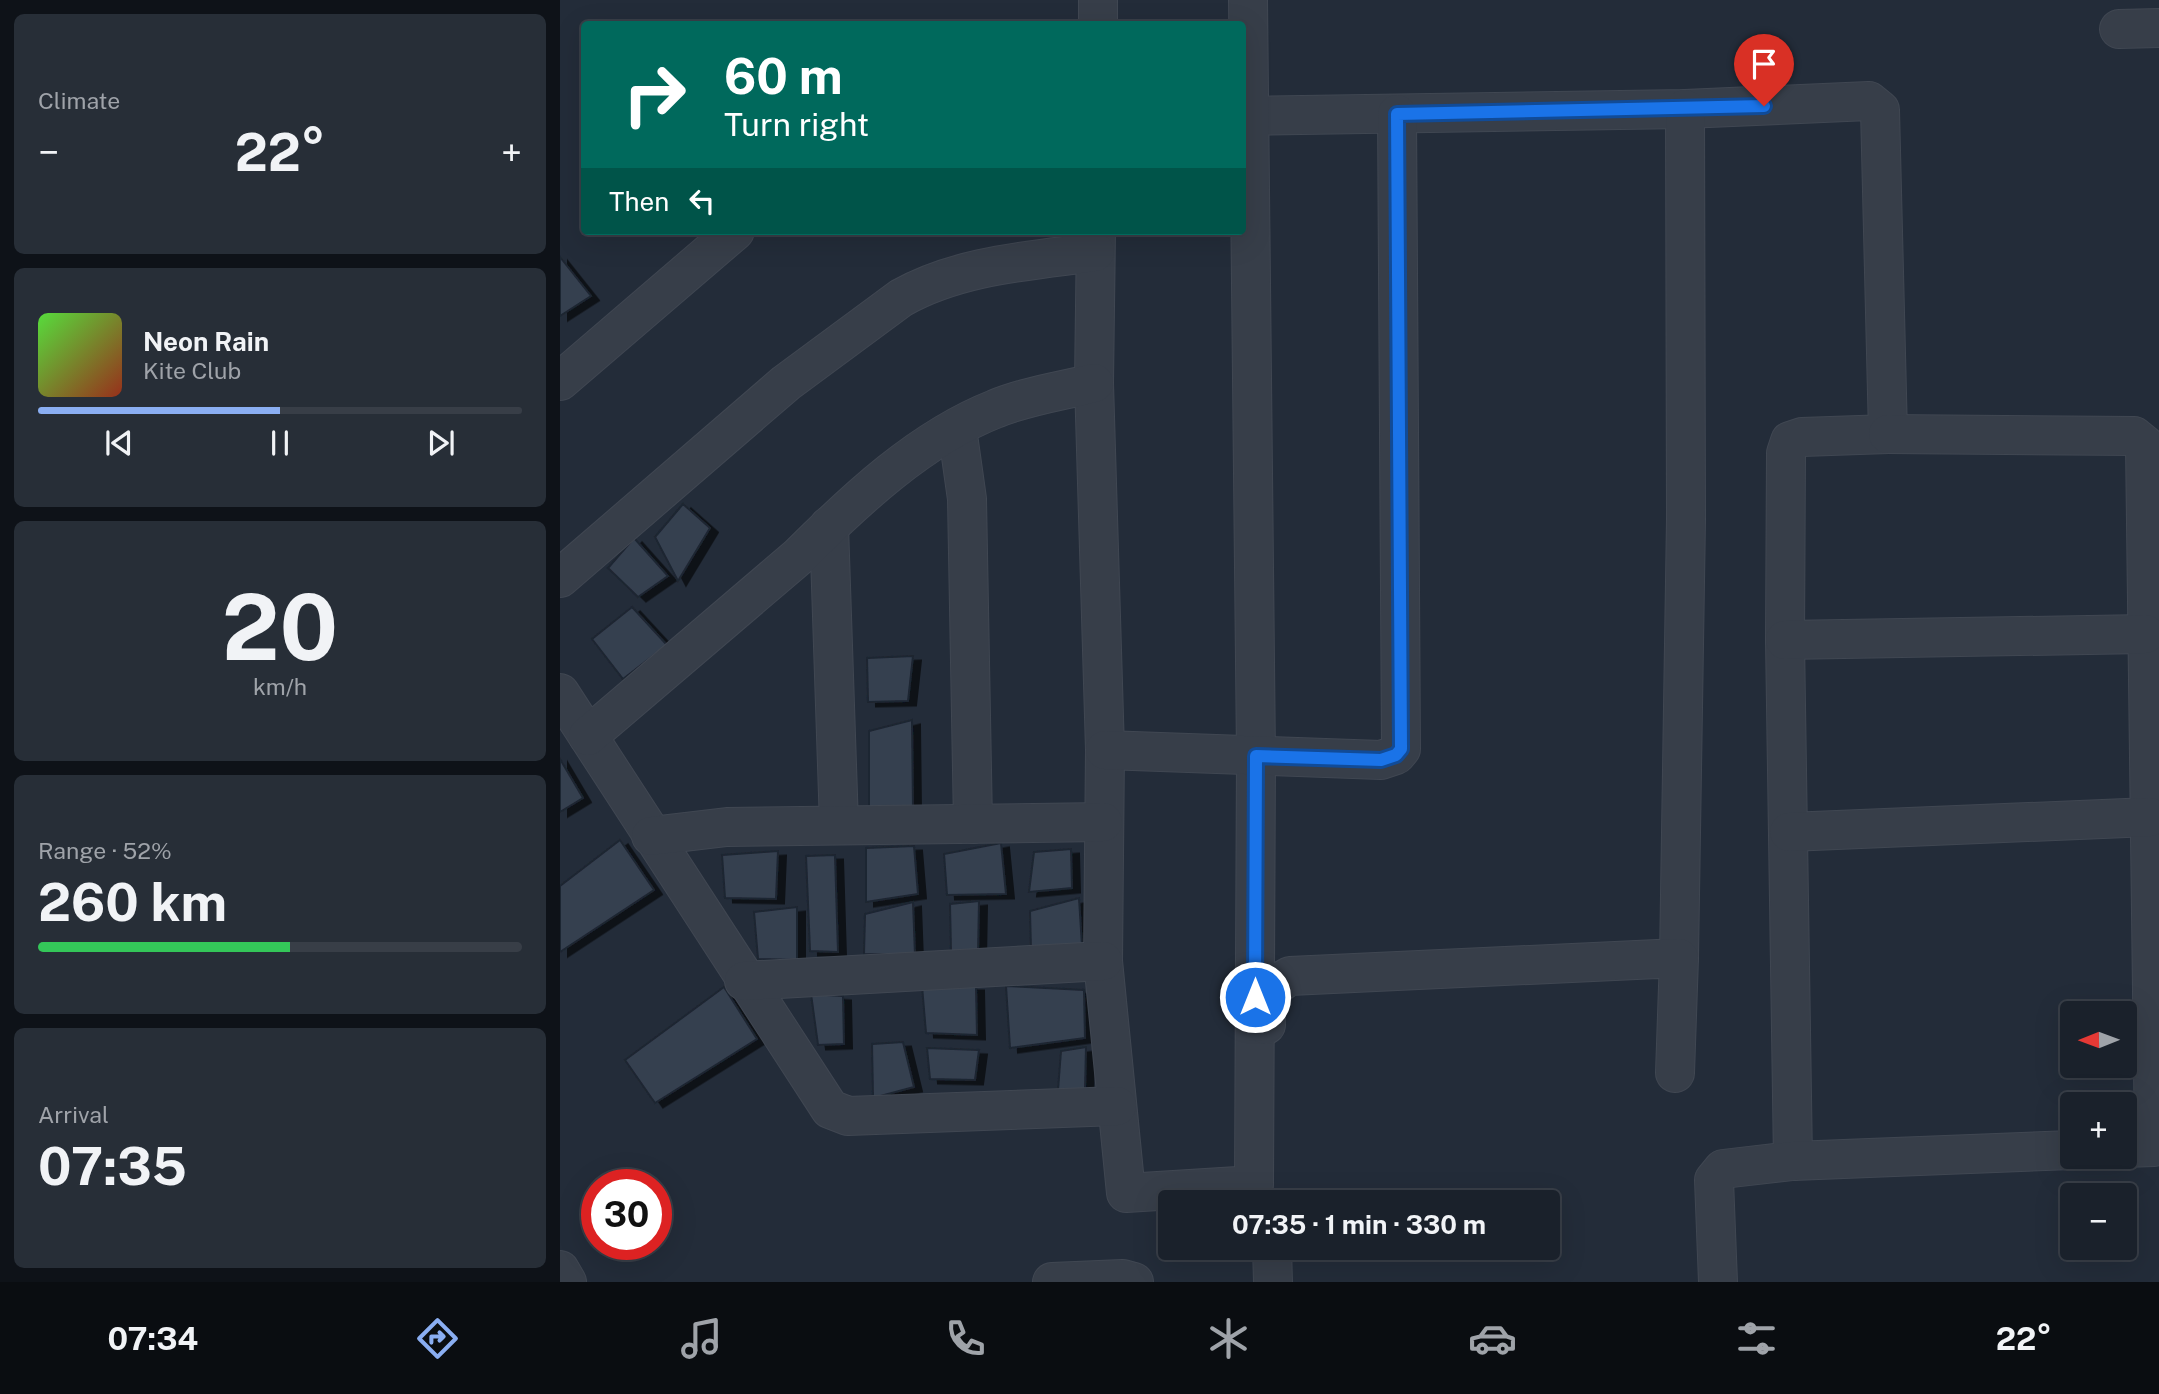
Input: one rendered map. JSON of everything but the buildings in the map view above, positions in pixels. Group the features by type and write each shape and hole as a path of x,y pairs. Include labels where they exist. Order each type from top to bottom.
{"street":[{"path":"1098,0 1098,21"},
{"path":"1246,77 1248,0"},
{"path":"2119,29 2159,28"},
{"path":"1246,116 1685,110 1869,101 1880,110 1888,434"},
{"path":"1675,1073 1685,519 1685,110"},
{"path":"1105,750 1381,760 1396,755 1401,749 1397,114"},
{"path":"560,578 786,383 901,298 967,271 1096,241 1094,383 1105,750 1102,961 1126,1193 1254,1185 1256,756 1246,174"},
{"path":"560,382 730,235"},
{"path":"588,736 900,467 957,428 996,409 1094,383"},
{"path":"957,428 967,499 973,824"},
{"path":"1793,1161 1785,640 1787,445 1802,438 1888,434 2134,436 2143,440 2146,452 2145,634 2150,817 2146,1148"},
{"path":"829,526 839,825"},
{"path":"1785,640 2145,634"},
{"path":"560,694 823,1102 841,1115 1116,1106"},
{"path":"1789,832 2150,817"},
{"path":"651,836 727,827 1103,822"},
{"path":"1271,1190 1265,1012 1270,992 1277,982 1290,976 1679,958"},
{"path":"744,981 1102,961"},
{"path":"1718,1282 1716,1175 1723,1169 1793,1161 2060,1150"},
{"path":"1272,1260 1273,1282"},
{"path":"560,1270 567,1282"},
{"path":"1052,1282 1123,1279 1133,1282"}],"route":[{"path":"1255,997 1256,756 1387,760 1401,749 1403,723 1397,114 1685,110 1764,106"}]}
